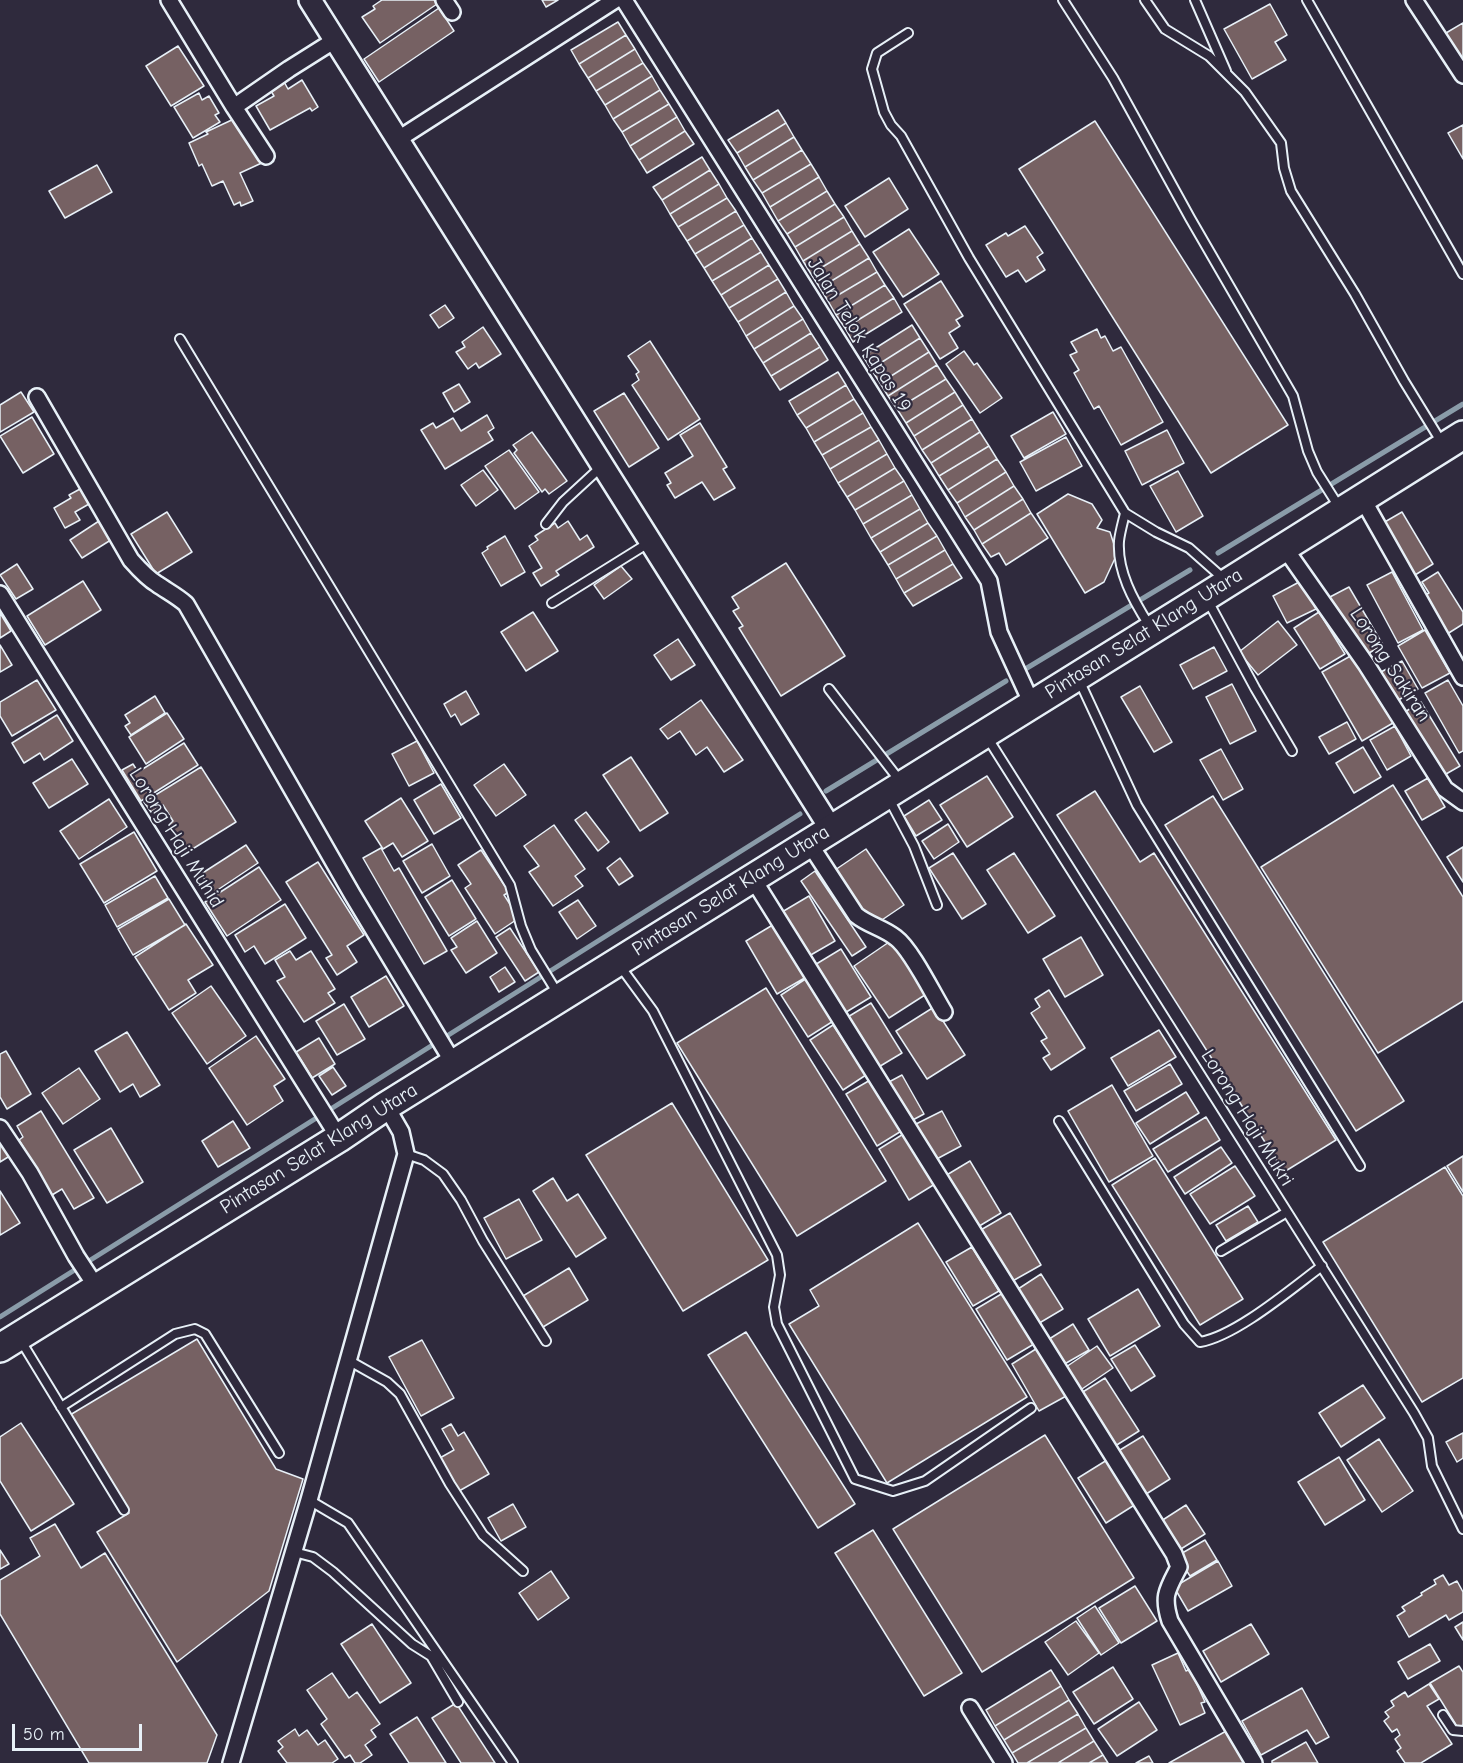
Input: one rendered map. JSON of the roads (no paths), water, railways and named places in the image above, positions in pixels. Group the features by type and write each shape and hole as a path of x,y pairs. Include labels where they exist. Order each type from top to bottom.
{"highway":[{"name":"Pintasan Selat Klang Utara","path":"9,1343 93,1282 335,1133 386,1106 451,1058 557,993 617,962 753,879 831,829 893,782 985,733 1077,676 1146,620 1216,590 1284,546 1344,500 1447,437"}],"street":[{"path":"169,0 266,156"},
{"path":"310,0 831,829"},
{"path":"397,140 615,0"},
{"name":"Jalan Telok Kapas 19","path":"624,0 989,581 999,632 1032,704"},
{"path":"1414,0 1463,75"},
{"path":"234,107 335,40"},
{"path":"37,397 131,560 141,572 186,604 352,894 451,1058"},
{"path":"1344,500 1463,677"},
{"name":"Lorong Sakiran","path":"1284,546 1366,664 1445,789 1463,802"},
{"name":"Lorong Haji Muhid","path":"0,594 335,1133"},
{"path":"809,843 856,915 865,923 897,938 905,948 944,1012"},
{"path":"753,879 1174,1554 1179,1567 1167,1591 1166,1606 1170,1621 1254,1763"},
{"path":"231,1763 297,1552 309,1500 406,1154 401,1132 386,1106"},
{"path":"0,1128 30,1173 93,1282"},
{"path":"970,1708 1004,1763"}],"lane":[{"path":"1063,0 1113,78 1190,218 1293,396 1308,451 1317,472 1344,500"},
{"path":"1144,0 1166,29 1209,56 1245,92 1281,143 1284,168 1291,191 1355,294 1425,415 1447,437"},
{"path":"1194,0 1228,75"},
{"path":"1307,0 1463,274"},
{"path":"909,33 877,53 872,69 884,112 891,125 901,136 969,258 1125,513 1189,548 1216,590 1255,688 1292,751"},
{"path":"180,339 510,885 521,926 531,950 557,993"},
{"path":"546,524 563,502 602,466"},
{"path":"1125,513 1119,541 1120,568 1146,620"},
{"path":"552,603 650,542"},
{"path":"1077,676 1137,805 1360,1166"},
{"path":"829,689 879,753 893,782 937,905"},
{"name":"Lorong Haji Mukri","path":"985,733 1414,1413 1428,1438 1432,1466 1463,1529"},
{"path":"617,962 653,1011 777,1255 780,1275 774,1307 777,1324 855,1479 892,1491 925,1481 1031,1408"},
{"path":"1059,1122 1184,1324 1200,1342 1211,1340 1248,1320 1322,1266"},
{"path":"406,1154 424,1160 443,1174 546,1341"},
{"path":"1221,1251 1287,1212"},
{"path":"61,1407 176,1334 195,1329 205,1334 279,1453"},
{"path":"9,1343 61,1407 124,1510"},
{"path":"348,1360 387,1382 400,1394 450,1484 483,1535 524,1571"},
{"path":"309,1500 348,1523 513,1763"},
{"path":"297,1552 313,1557 333,1572 412,1644 431,1656 458,1702"},
{"path":"1443,1715 1453,1730 1463,1731"}],"waterway":[{"path":"1218,553 1463,404"},
{"path":"1027,668 1190,570"},
{"path":"826,791 1006,681"},
{"path":"0,1317 800,814"}]}
